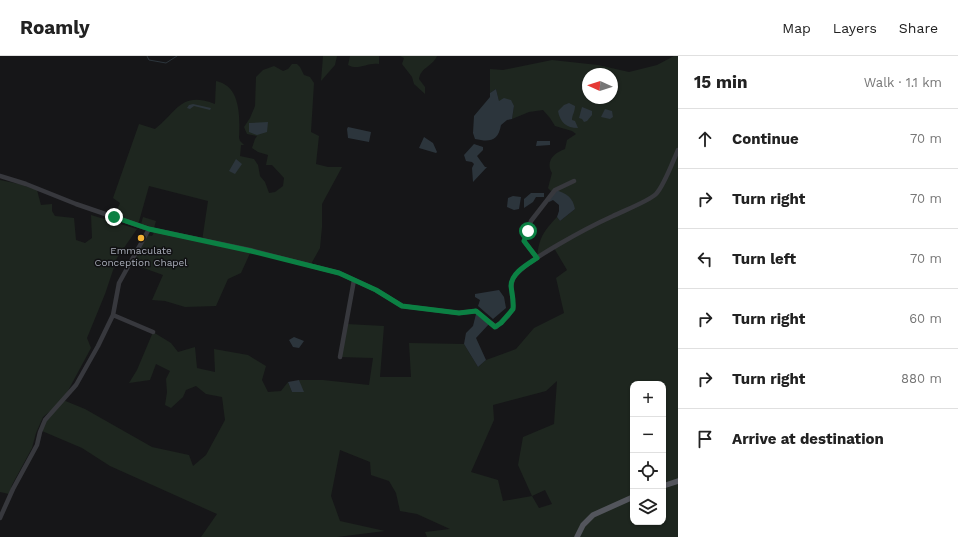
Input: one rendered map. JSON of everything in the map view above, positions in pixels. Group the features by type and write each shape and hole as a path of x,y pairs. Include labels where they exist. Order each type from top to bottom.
{"main road":[{"path":"666,485 678,481"},
{"path":"577,537 583,525 593,515 630,498"}],"street":[{"path":"0,176 149,229 250,250 339,273 376,290 402,306 459,313 476,311 496,327 513,309 511,284 514,276 521,269 537,258 600,222 655,194 668,173 678,150"},
{"path":"537,258 524,241 532,222 555,190 574,181"},
{"path":"0,518 37,445 45,420 76,385 98,346 113,315 119,283 149,229"},
{"path":"340,357 354,280"},
{"path":"113,315 153,332"}],"shaded area":[{"path":"323,56 337,56 335,65 321,81"},
{"path":"350,56 379,56 379,64 352,67 348,65"},
{"path":"400,56 437,56 420,75 419,79 425,87 425,94 414,84 412,77 402,64 404,58"},
{"path":"674,56 678,56 678,537 427,537 425,532 450,529 417,514 400,511 396,493 389,481 371,475 370,462 340,450 331,496 340,521 385,531 337,537 201,537 217,514 110,466 82,448 42,431 45,420 60,403 43,417 36,433 32,448 12,485 9,494 0,492 0,180 37,190 41,205 52,204 52,211 55,216 74,218 76,240 85,243 92,238 91,215 137,229 117,258 105,294 87,338 91,348 63,400 85,409 152,447 189,455 193,466 206,455 225,420 222,397 206,394 196,386 186,390 183,397 171,408 165,405 167,392 166,379 170,371 156,364 150,380 129,383 137,370 153,332 171,343 178,352 195,347 197,368 215,372 214,349 248,355 266,366 262,380 268,392 281,391 288,382 292,392 303,392 299,380 323,380 369,385 373,358 340,357 346,324 384,326 380,377 411,377 409,343 464,344 478,367 486,360 516,349 534,328 564,313 556,278 567,270 554,248 537,258 542,236 548,227 557,217 560,221 575,209 548,188 552,173 550,169 550,161 554,155 565,149 567,140 576,134 572,131 555,126 543,110 529,112 512,119 514,106 499,101 496,89 490,93 490,69 503,70 552,60 611,68 582,68 582,104 618,104 618,70 629,72 657,65","holes":["557,381 554,424 523,437 518,465 532,496 503,501 498,480 471,472 494,420 493,405 546,391","545,490 552,504 539,508 532,496"]},
{"path":"292,64 297,64 304,75 310,77 314,83 311,132 319,136 316,164 328,167 342,167 322,204 320,248 311,264 251,251 241,273 228,279 216,306 185,307 165,301 152,300 163,275 130,263 146,235 152,236 155,231 202,241 208,201 149,186 138,225 114,217 120,203 113,198 139,124 155,129 187,101 195,100 215,104 216,81 224,84 235,96 239,112 239,138 244,145 241,145 240,156 254,159 258,165 260,176 265,182 269,193 275,192 283,186 284,178 272,165 266,165 268,155 258,152 252,148 257,136 247,134 244,127 255,106 256,77 263,70 274,66 283,71 288,69"},
{"path":"496,89 499,101 504,98 511,100 514,106 512,119 507,120 501,125 498,135 492,140 475,139 473,133 474,116 490,97 490,93"},
{"path":"569,103 575,106 572,120 575,121 578,128 570,127 564,124 559,115 558,111 564,105"},
{"path":"193,104 211,108 210,110 194,106 190,109 187,108 189,105"},
{"path":"582,107 592,111 592,115 587,121 584,122 579,118"},
{"path":"605,109 612,111 613,117 610,119 601,117"},
{"path":"268,122 267,132 257,135 249,132 249,123"},
{"path":"348,127 371,132 369,142 348,138"},
{"path":"424,137 433,143 437,152 436,153 419,148"},
{"path":"537,141 550,141 550,145 536,146"},
{"path":"474,144 483,147 483,150 477,156 485,167 487,167 473,182 472,168 474,164 466,161 464,155"},
{"path":"236,159 242,164 235,174 229,171"},
{"path":"555,190 569,196 575,209 560,221 557,217 559,205 553,200 549,202 549,199"},
{"path":"531,193 544,193 544,197 536,197 533,202 524,208 524,199"},
{"path":"513,196 521,197 519,209 514,210 507,207 508,198"},
{"path":"143,217 156,221 154,228 141,224"},
{"path":"499,290 504,297 506,308 493,319 478,306 480,300 475,297 475,294"},
{"path":"476,314 489,324 476,338 486,360 478,367 464,344 466,333 473,326"},
{"path":"294,337 304,341 299,348 293,347 289,340"},
{"path":"299,380 304,392 292,392 288,382"}],"waterway":[{"path":"147,56 149,60 166,63 177,56"}],"place":[{"name":"Emmaculate Conception Chapel","path":"141,238"}],"route":[{"path":"114,217 149,229 251,251 339,273 376,290 402,306 459,313 476,311 495,327 512,312 513,299 511,284 514,276 537,258 524,241 528,231"}]}
